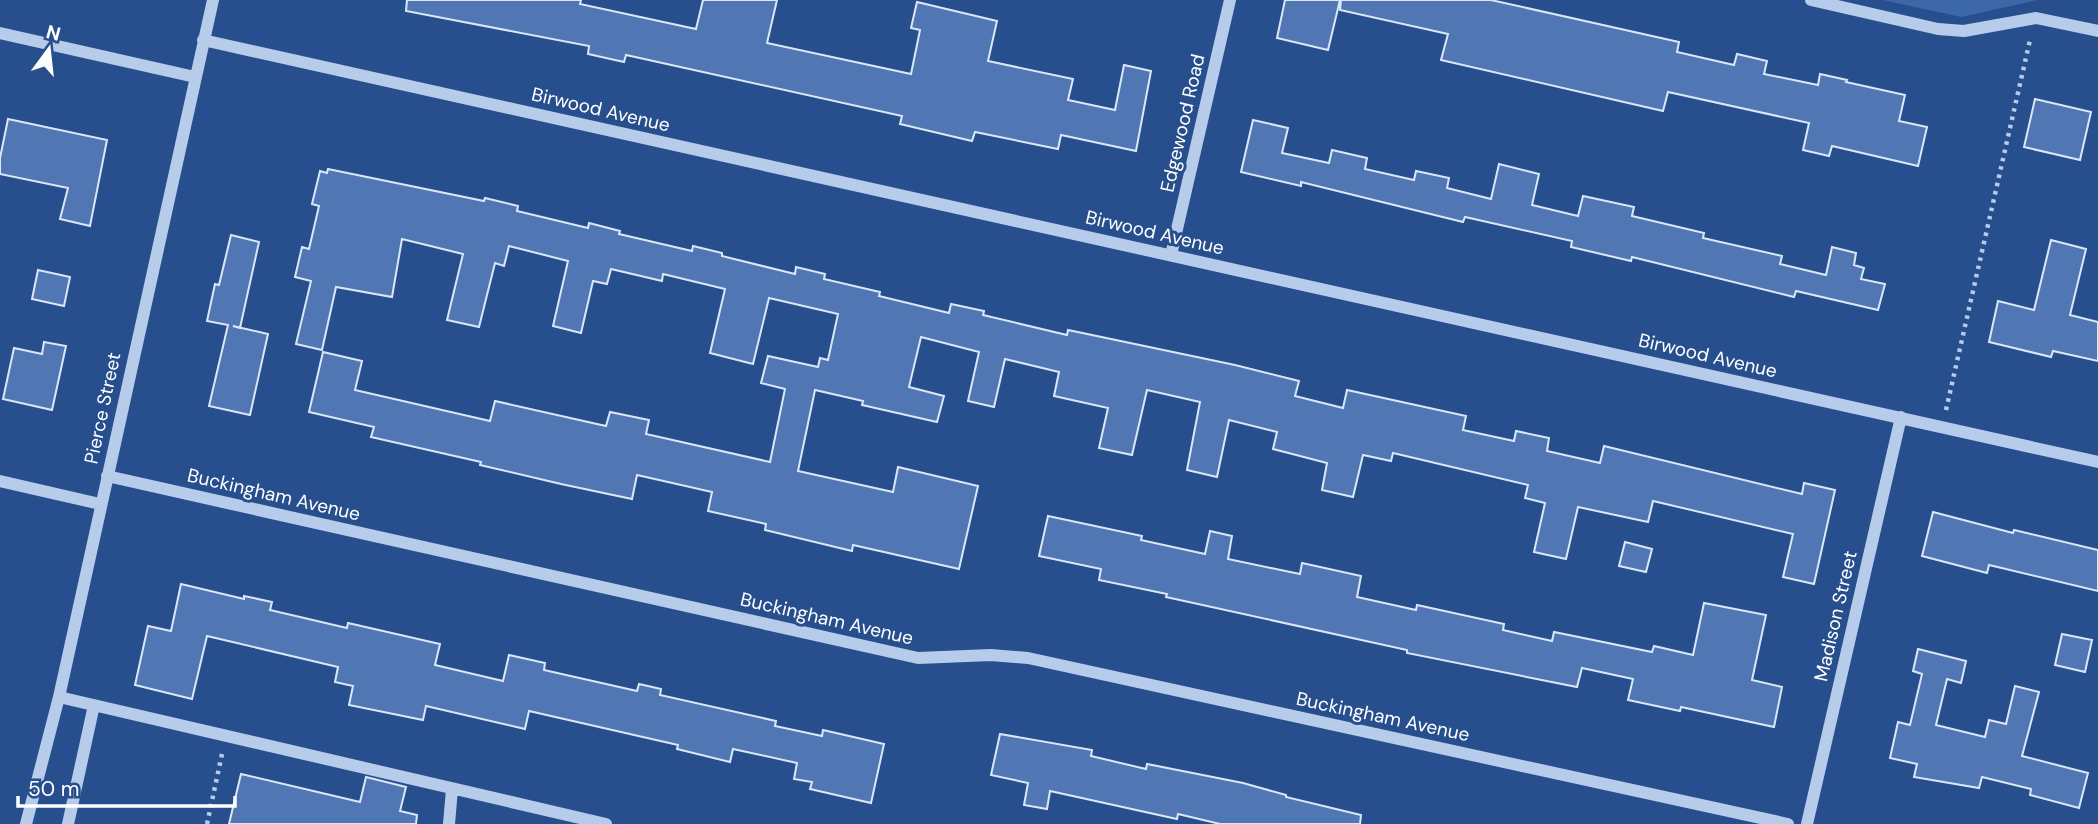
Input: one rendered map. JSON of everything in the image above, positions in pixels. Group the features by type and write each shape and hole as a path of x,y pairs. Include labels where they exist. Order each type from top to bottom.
{"street":[{"name":"Pierce Street","path":"26,824 59,697 213,0"},
{"name":"Edgewood Road","path":"1171,255 1230,0"},
{"path":"1811,0 1938,29 1964,31 2036,18 2098,32"},
{"path":"0,33 195,77"},
{"name":"Birwood Avenue","path":"203,40 2098,462"},
{"name":"Madison Street","path":"1807,824 1901,417"},
{"name":"Buckingham Avenue","path":"107,476 918,658 991,655 1028,658 1788,824"},
{"path":"0,481 100,504"},
{"path":"59,697 606,824"},
{"path":"68,824 94,705"},
{"path":"449,824 452,789"}],"path":[{"path":"1946,410 2031,35"},
{"path":"207,824 226,736"}],"shaded area":[{"path":"1883,0 2037,0 1961,17"}],"building":[{"path":"407,0 581,0 580,4 696,29 703,0 777,0 767,43 911,74 920,30 911,28 917,2 997,21 988,61 1073,79 1068,100 1115,110 1124,65 1151,71 1136,151 1061,135 1058,149 975,132 972,141 900,124 902,116 626,55 624,62 588,54 589,46 406,11"},
{"path":"1285,0 1340,0 1328,50 1277,38"},
{"path":"1341,0 1491,0 1679,42 1677,52 1734,65 1737,54 1767,61 1764,74 1818,85 1820,74 1905,95 1899,121 1927,127 1918,166 1832,146 1829,156 1803,150 1809,123 1668,92 1663,111 1441,60 1448,34 1340,10"},
{"path":"2035,99 2091,112 2080,160 2024,147"},
{"path":"8,119 107,140 90,226 60,219 68,188 0,174 0,158"},
{"path":"1253,120 1288,128 1282,153 1329,163 1332,150 1367,158 1365,169 1414,180 1416,171 1449,178 1447,188 1491,199 1499,164 1539,174 1532,205 1578,216 1583,196 1634,207 1632,216 1704,233 1703,238 1782,256 1780,264 1826,275 1832,247 1856,253 1854,265 1864,268 1861,279 1885,284 1878,310 1796,291 1794,297 1632,257 1631,261 1571,247 1572,241 1465,217 1463,222 1301,182 1301,186 1241,172"},
{"path":"328,169 484,201 485,198 518,206 517,211 588,228 589,223 620,231 619,234 692,251 693,246 795,274 796,267 825,274 824,279 880,292 879,296 949,313 951,304 984,311 983,315 1067,335 1068,330 1235,365 1299,381 1295,396 1343,408 1347,390 1466,416 1463,430 1514,441 1516,431 1549,438 1547,451 1600,463 1604,446 1802,494 1804,483 1835,490 1814,584 1783,577 1793,534 1653,501 1648,522 1578,507 1566,559 1534,552 1545,503 1525,498 1528,485 1393,453 1391,461 1363,455 1353,497 1322,490 1327,463 1273,449 1277,432 1229,420 1217,477 1187,470 1200,402 1147,390 1132,455 1099,448 1108,408 1054,396 1059,372 1005,359 994,407 968,401 979,352 921,337 909,387 944,396 937,422 862,405 863,401 815,390 798,471 893,492 898,467 978,486 959,569 853,545 852,551 765,530 766,524 708,511 712,492 637,475 632,499 371,437 374,427 309,412 323,352 362,361 355,390 490,421 495,401 606,426 610,412 649,420 646,434 770,462 785,389 761,383 768,356 818,367 820,358 828,360 838,314 769,298 753,364 710,353 725,289 663,274 662,281 611,269 607,284 593,281 581,333 553,326 568,261 509,246 504,266 495,263 479,327 447,320 463,254 402,239 392,297 336,287 322,350 296,344 311,281 295,277 302,247 309,249 319,206 312,204 320,171 327,173"},
{"path":"231,235 259,242 240,328 268,334 250,415 209,406 228,325 207,321 215,284 219,285"},
{"path":"2051,240 2086,249 2070,315 2098,322 2098,361 2053,351 2051,357 1989,342 1998,301 2034,310"},
{"path":"38,270 70,277 64,306 32,299"},
{"path":"44,342 66,346 52,410 3,399 14,348 42,354"},
{"path":"1933,512 2013,533 2014,530 2098,550 2098,591 1989,565 1987,573 1922,556"},
{"path":"1048,516 1142,536 1141,540 1205,554 1210,531 1232,536 1228,559 1300,574 1302,563 1361,576 1357,597 1416,610 1417,605 1504,624 1503,630 1552,641 1554,632 1652,652 1654,646 1693,655 1704,603 1766,615 1752,680 1782,687 1774,727 1681,707 1680,711 1628,700 1633,679 1582,668 1577,687 1407,653 1407,650 1099,580 1101,569 1039,556"},
{"path":"1625,542 1652,549 1646,572 1619,566"},
{"path":"181,584 244,599 244,596 272,602 270,610 347,628 348,623 440,644 435,665 503,681 509,655 545,663 544,670 637,691 639,684 661,689 660,695 776,721 775,726 822,736 823,730 884,744 871,803 810,789 812,782 794,779 797,763 733,749 730,762 677,749 678,745 529,711 525,729 426,706 423,720 349,705 353,686 335,682 338,667 207,636 192,699 135,685 148,626 171,631"},
{"path":"2062,634 2092,640 2085,672 2055,665"},
{"path":"1918,649 1966,661 1961,683 1947,679 1936,725 1985,737 1989,720 2006,724 2015,686 2039,692 2022,756 2088,773 2079,808 2030,795 2031,789 1982,777 1979,788 1914,777 1917,764 1890,758 1898,722 1910,725 1922,674 1913,671"},
{"path":"1000,734 1092,750 1091,756 1146,769 1147,764 1243,783 1286,797 1361,815 1360,824 1220,824 1178,814 1177,819 1050,791 1047,809 1024,805 1028,783 991,775"},
{"path":"241,774 360,802 366,777 406,787 400,811 417,815 416,824 229,824"}]}
